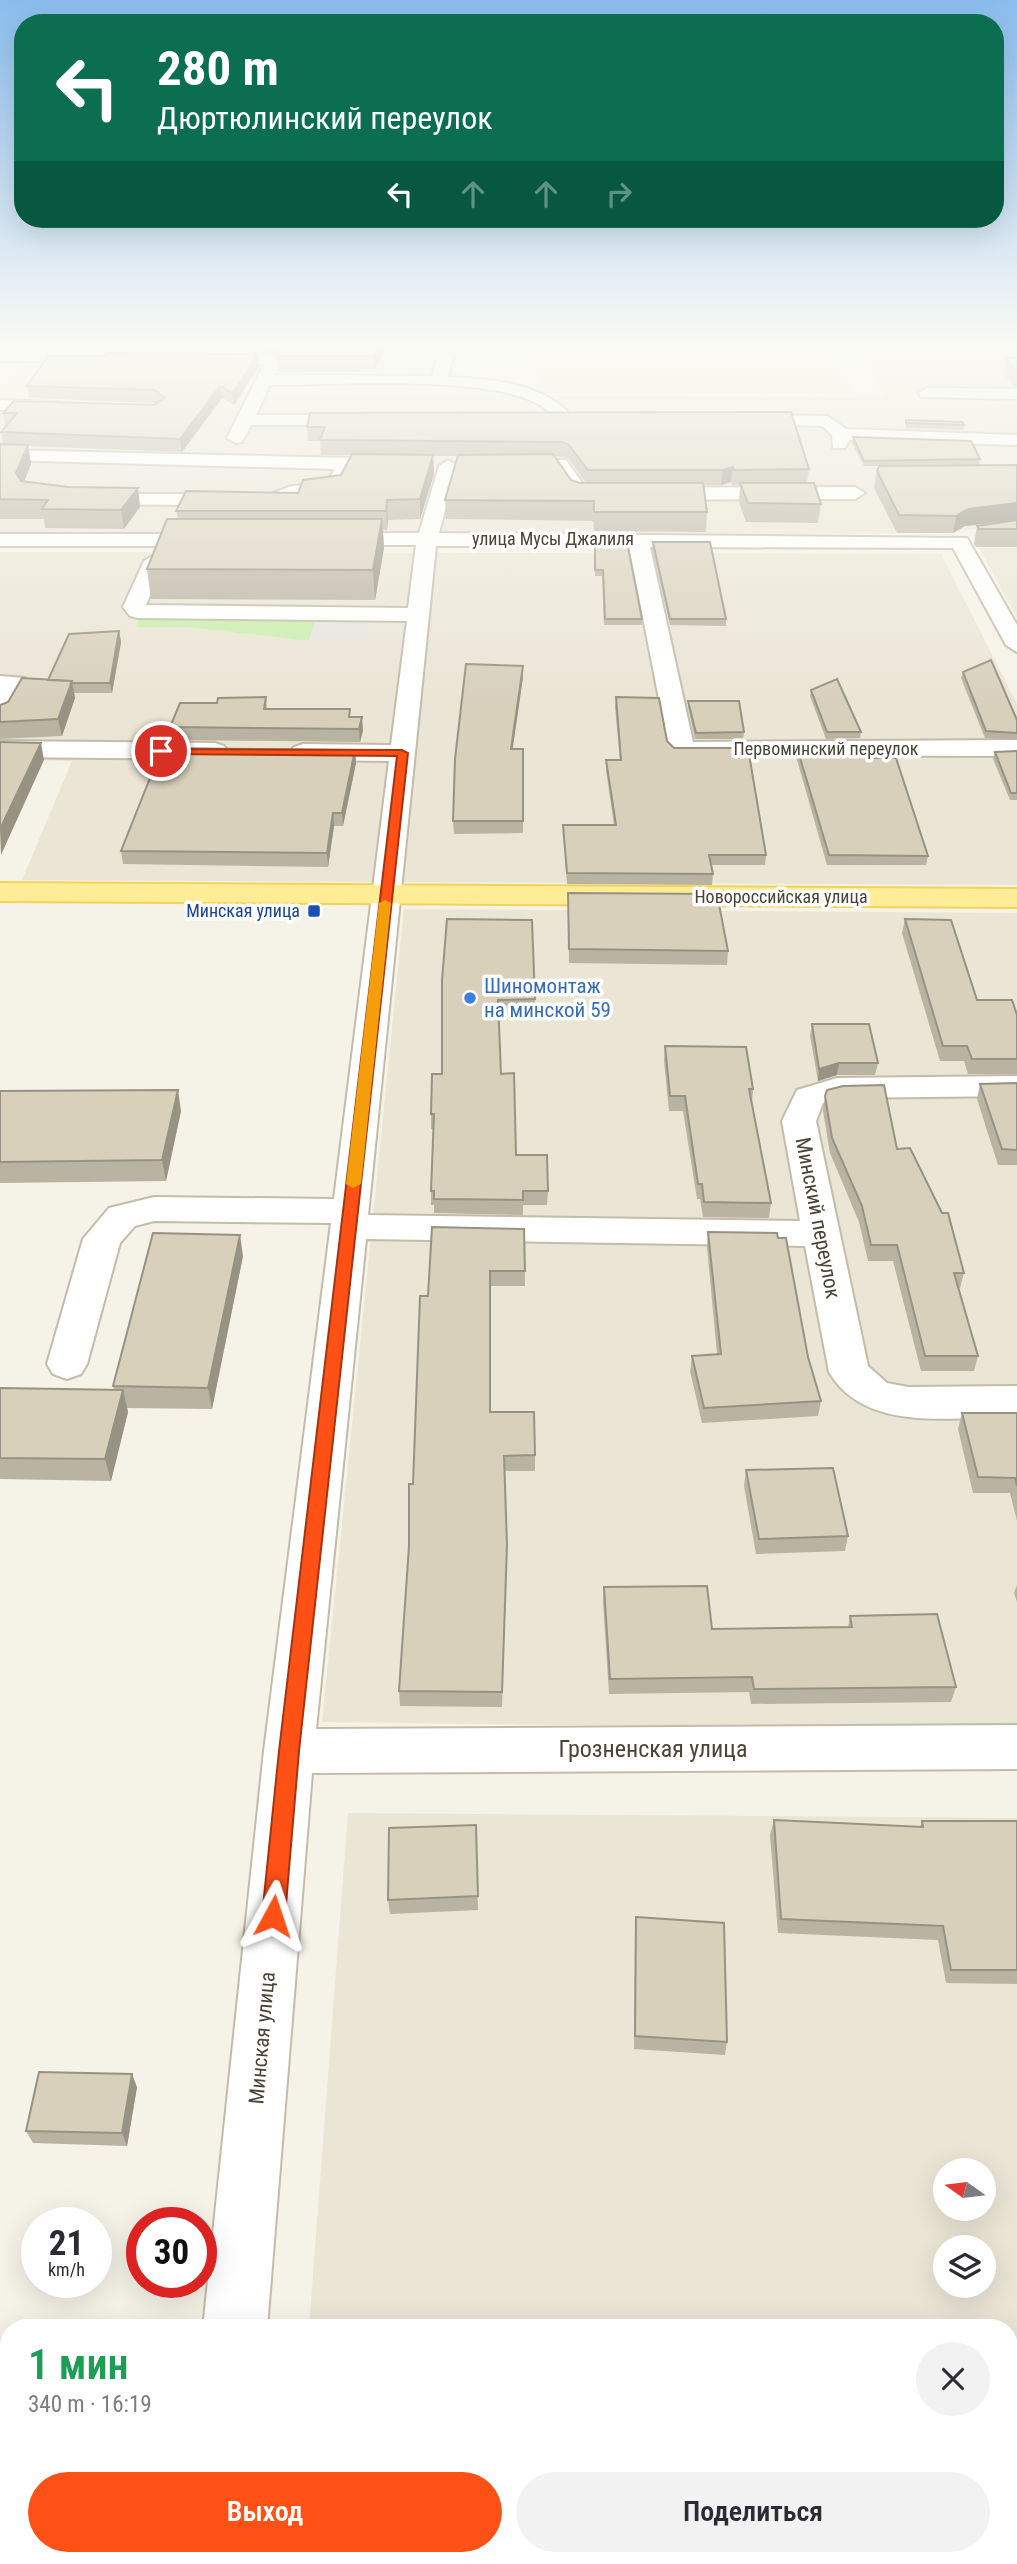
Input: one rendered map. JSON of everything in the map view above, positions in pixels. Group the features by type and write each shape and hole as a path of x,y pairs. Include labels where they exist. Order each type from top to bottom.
{"main road":[{"name":"Новороссийская улица","path":"0,892 1017,898"}],"street":[{"path":"36,481 43,464"},
{"path":"71,498 273,500 292,492 333,489 346,464"},
{"path":"365,464 435,466 560,464 580,494 858,497"},
{"name":"Минская улица","path":"236,2319 289,1751 418,615 416,555 435,466"},
{"path":"832,473 858,497 877,542"},
{"path":"981,531 965,535 960,542 1017,645"},
{"name":"улица Мусы Джалиля","path":"316,540 416,555 638,538 960,542"},
{"name":"Первоминский переулок","path":"638,538 682,750 1017,748"},
{"path":"0,540 233,540"},
{"path":"164,540 134,607 138,611 418,615"},
{"path":"155,561 181,561"},
{"path":"0,683 16,683 0,713"},
{"path":"0,749 236,751"},
{"path":"277,752 402,753"},
{"name":"Минский переулок","path":"1017,1087 837,1088 809,1097 799,1121 849,1372 876,1395 908,1402 1017,1401"},
{"path":"67,1364 102,1239 122,1217 153,1209 349,1219 821,1234"},
{"name":"Грозненская улица","path":"289,1751 1017,1747"}],"shaded area":[{"path":"0,464 1017,464 1017,525 935,533 0,537"},
{"path":"972,534 1017,534 1017,618"},
{"path":"0,552 941,554 1017,704 1017,885 22,880 72,761 0,759"},
{"path":"315,620 369,620 365,640 309,640"},
{"path":"404,909 1017,913 1017,1730 322,1722"},
{"path":"348,1813 1017,1818 1017,2319 310,2319"}],"green space":[{"path":"139,619 315,620 309,640 303,640 189,627 136,627"}],"building":[{"path":"0,464 20,464 16,473 21,481 68,487 138,488 121,510 42,509 48,500 0,499"},
{"path":"347,464 430,464 420,499 387,500 386,511 176,511 186,491 298,493 303,480 341,475"},
{"path":"456,464 560,464 571,480 580,483 703,483 707,512 594,512 594,501 445,500"},
{"path":"583,464 807,464 809,469 734,470 733,467 723,470 588,470"},
{"path":"1017,465 1017,503 968,509 956,516 899,515 877,471 879,466"},
{"path":"740,483 814,483 821,504 748,503"},
{"path":"167,519 382,519 373,570 147,569"},
{"path":"1017,520 1017,529 979,529 977,526"},
{"path":"595,542 627,542 642,619 605,619 603,570 595,570"},
{"path":"653,542 710,542 726,619 670,619"},
{"path":"119,631 110,683 48,680 69,634"},
{"path":"991,660 1017,720 1017,733 986,731 963,672"},
{"path":"466,664 523,666 511,749 523,749 523,821 453,821 455,759"},
{"path":"22,678 72,681 58,719 0,722 0,705 8,702"},
{"path":"837,679 861,732 827,732 811,690"},
{"path":"266,697 264,709 350,709 349,717 362,717 359,729 170,727 180,703 217,703 218,698"},
{"path":"616,697 659,698 667,741 674,748 748,748 766,855 709,855 713,874 567,873 563,825 616,825 606,760 621,760"},
{"path":"688,701 739,701 744,732 696,733"},
{"path":"0,742 41,743 0,829"},
{"path":"162,748 355,750 342,813 333,813 327,853 121,851"},
{"path":"870,749 874,758 896,758 928,856 829,855 798,751"},
{"path":"1017,751 1017,793 1011,793 995,752"},
{"path":"568,893 717,894 728,951 569,949"},
{"path":"447,919 532,920 535,999 498,1000 501,1074 514,1073 516,1155 547,1155 548,1191 523,1191 523,1200 434,1199 434,1191 431,1191 434,1114 431,1114 432,1074 442,1074 442,980"},
{"path":"905,919 951,920 977,1000 1012,1000 1017,1015 1017,1059 972,1059 967,1046 943,1046"},
{"path":"812,1024 869,1024 878,1063 839,1063 819,1069"},
{"path":"665,1046 746,1047 753,1089 749,1089 771,1203 704,1202 702,1184 698,1184 685,1096 670,1096"},
{"path":"1017,1083 1017,1150 1002,1149 980,1084"},
{"path":"884,1085 897,1149 910,1148 942,1213 948,1213 964,1273 954,1273 978,1356 925,1356 897,1245 871,1245 862,1206 832,1138 825,1096 827,1090 843,1086"},
{"path":"178,1090 162,1160 0,1162 0,1091"},
{"path":"432,1227 524,1229 525,1271 490,1271 490,1412 534,1412 535,1455 504,1456 507,1545 502,1692 399,1691 409,1546 409,1484 413,1484 420,1296 428,1296"},
{"path":"708,1232 777,1233 778,1238 786,1238 808,1357 821,1401 704,1408 692,1356 721,1354"},
{"path":"153,1233 240,1235 208,1388 113,1386"},
{"path":"0,1388 123,1390 105,1459 0,1458"},
{"path":"962,1413 1017,1413 1017,1486 1015,1478 978,1477"},
{"path":"833,1468 848,1536 759,1539 746,1470"},
{"path":"707,1586 712,1629 852,1627 850,1616 937,1614 956,1687 754,1689 752,1677 610,1679 604,1587"},
{"path":"774,1820 923,1827 922,1821 1017,1821 1017,1970 951,1970 943,1926 781,1919"},
{"path":"476,1825 478,1896 388,1900 389,1828"},
{"path":"636,1917 724,1923 727,2042 635,2036"},
{"path":"39,2072 132,2074 122,2133 26,2131"}],"slow traffic":[{"path":"353,1184 385,903"}],"place":[{"name":"Минская улица","path":"314,911"},
{"name":"Шиномонтаж на минской 59","path":"470,998"}],"route":[{"path":"161,751 402,753 289,1751 273,1916"}]}
